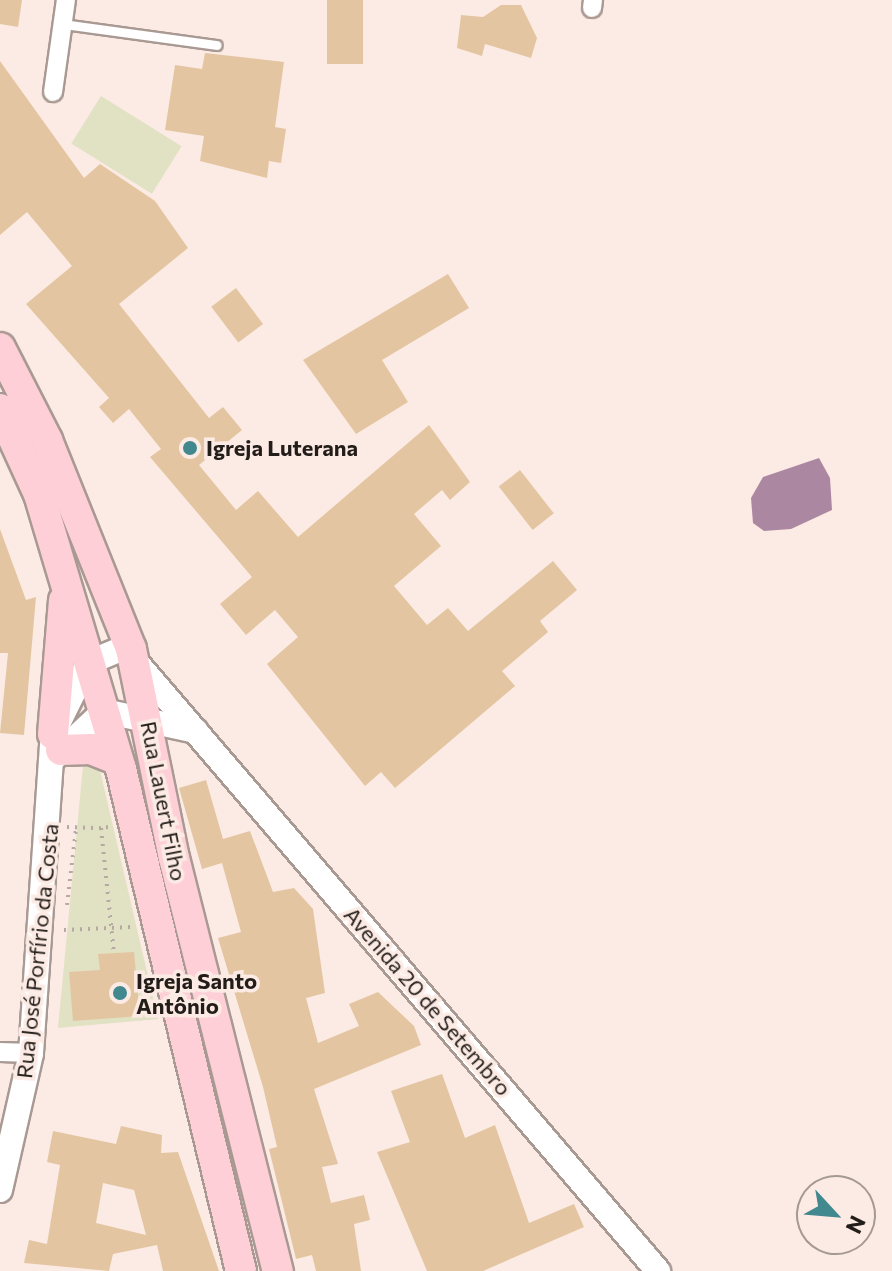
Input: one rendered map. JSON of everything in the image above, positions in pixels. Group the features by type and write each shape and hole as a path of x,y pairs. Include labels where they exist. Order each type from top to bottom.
{"main road":[{"name":"Rua Lauert Filho","path":"0,348 131,649 174,858 278,1271"},
{"name":"Rua Lauert Filho","path":"0,409 39,494 118,760 140,864 241,1271"},
{"path":"98,568 67,583 56,747 91,749 118,760"},
{"path":"140,864 174,858"}],"street":[{"path":"53,92 66,0"},
{"path":"88,663 104,651 131,649"},
{"name":"Avenida 20 de Setembro","path":"131,649 196,731 658,1271"},
{"name":"Rua José Porfírio da Costa","path":"0,1190 31,1053 56,747 88,663"},
{"path":"56,747 104,711 147,715 196,731"},
{"path":"0,1052 31,1053"}],"lane":[{"path":"63,24 217,45"}],"path":[{"path":"50,825 101,828 132,822"},
{"path":"76,828 64,931 110,927"},
{"path":"101,828 114,953"}],"green space":[{"path":"101,96 182,146 152,194 71,143"},
{"path":"83,766 99,766 158,1019 58,1028"}],"shaded area":[{"path":"819,458 830,478 832,510 791,529 764,531 753,523 751,498 763,477"}],"building":[{"path":"0,0 22,0 18,27 0,24"},
{"path":"327,0 363,0 363,64 327,64"},
{"path":"501,5 521,5 537,38 531,58 485,44 482,56 457,48 461,15 483,17"},
{"path":"205,53 284,62 275,127 286,129 281,163 269,161 267,178 200,161 204,136 165,130 175,65 202,69"},
{"path":"0,61 84,178 100,164 155,201 188,248 119,304 209,418 223,407 242,430 199,465 236,510 258,491 298,537 429,425 470,482 450,500 442,490 414,514 441,546 394,586 427,625 448,608 468,631 553,561 577,590 540,621 548,632 502,671 515,686 395,788 381,772 365,786 267,664 298,637 275,610 246,635 220,604 252,577 150,457 161,449 129,409 113,423 99,407 109,398 26,304 72,266 27,212 0,235"},
{"path":"448,274 469,308 382,360 408,402 356,434 303,360"},
{"path":"236,288 263,324 238,343 211,307"},
{"path":"520,470 554,513 533,530 499,487"},
{"path":"0,529 26,600 36,597 24,735 0,733 8,653 0,653"},
{"path":"206,780 223,839 250,831 273,892 294,888 313,909 325,993 306,998 318,1043 359,1026 349,1004 378,992 414,1026 421,1045 314,1089 338,1164 322,1167 331,1203 364,1195 370,1220 354,1224 361,1271 316,1271 312,1255 296,1259 269,1149 277,1147 263,1087 218,938 241,932 222,863 202,869 179,788"},
{"name":"Igreja Santo Antônio","path":"134,952 140,1016 73,1021 69,972 100,970 98,954"},
{"path":"442,1074 465,1138 495,1125 529,1223 574,1204 584,1227 483,1271 427,1271 377,1152 410,1142 391,1091"},
{"path":"121,1126 162,1135 161,1153 178,1152 219,1271 163,1271 157,1245 113,1254 109,1271 24,1263 29,1240 47,1244 60,1165 47,1162 53,1131 116,1144","holes":["103,1183 134,1190 146,1235 96,1223"]}],"place":[{"name":"Igreja Luterana","path":"190,448"},
{"name":"Igreja Santo Antônio","path":"120,993"}]}
